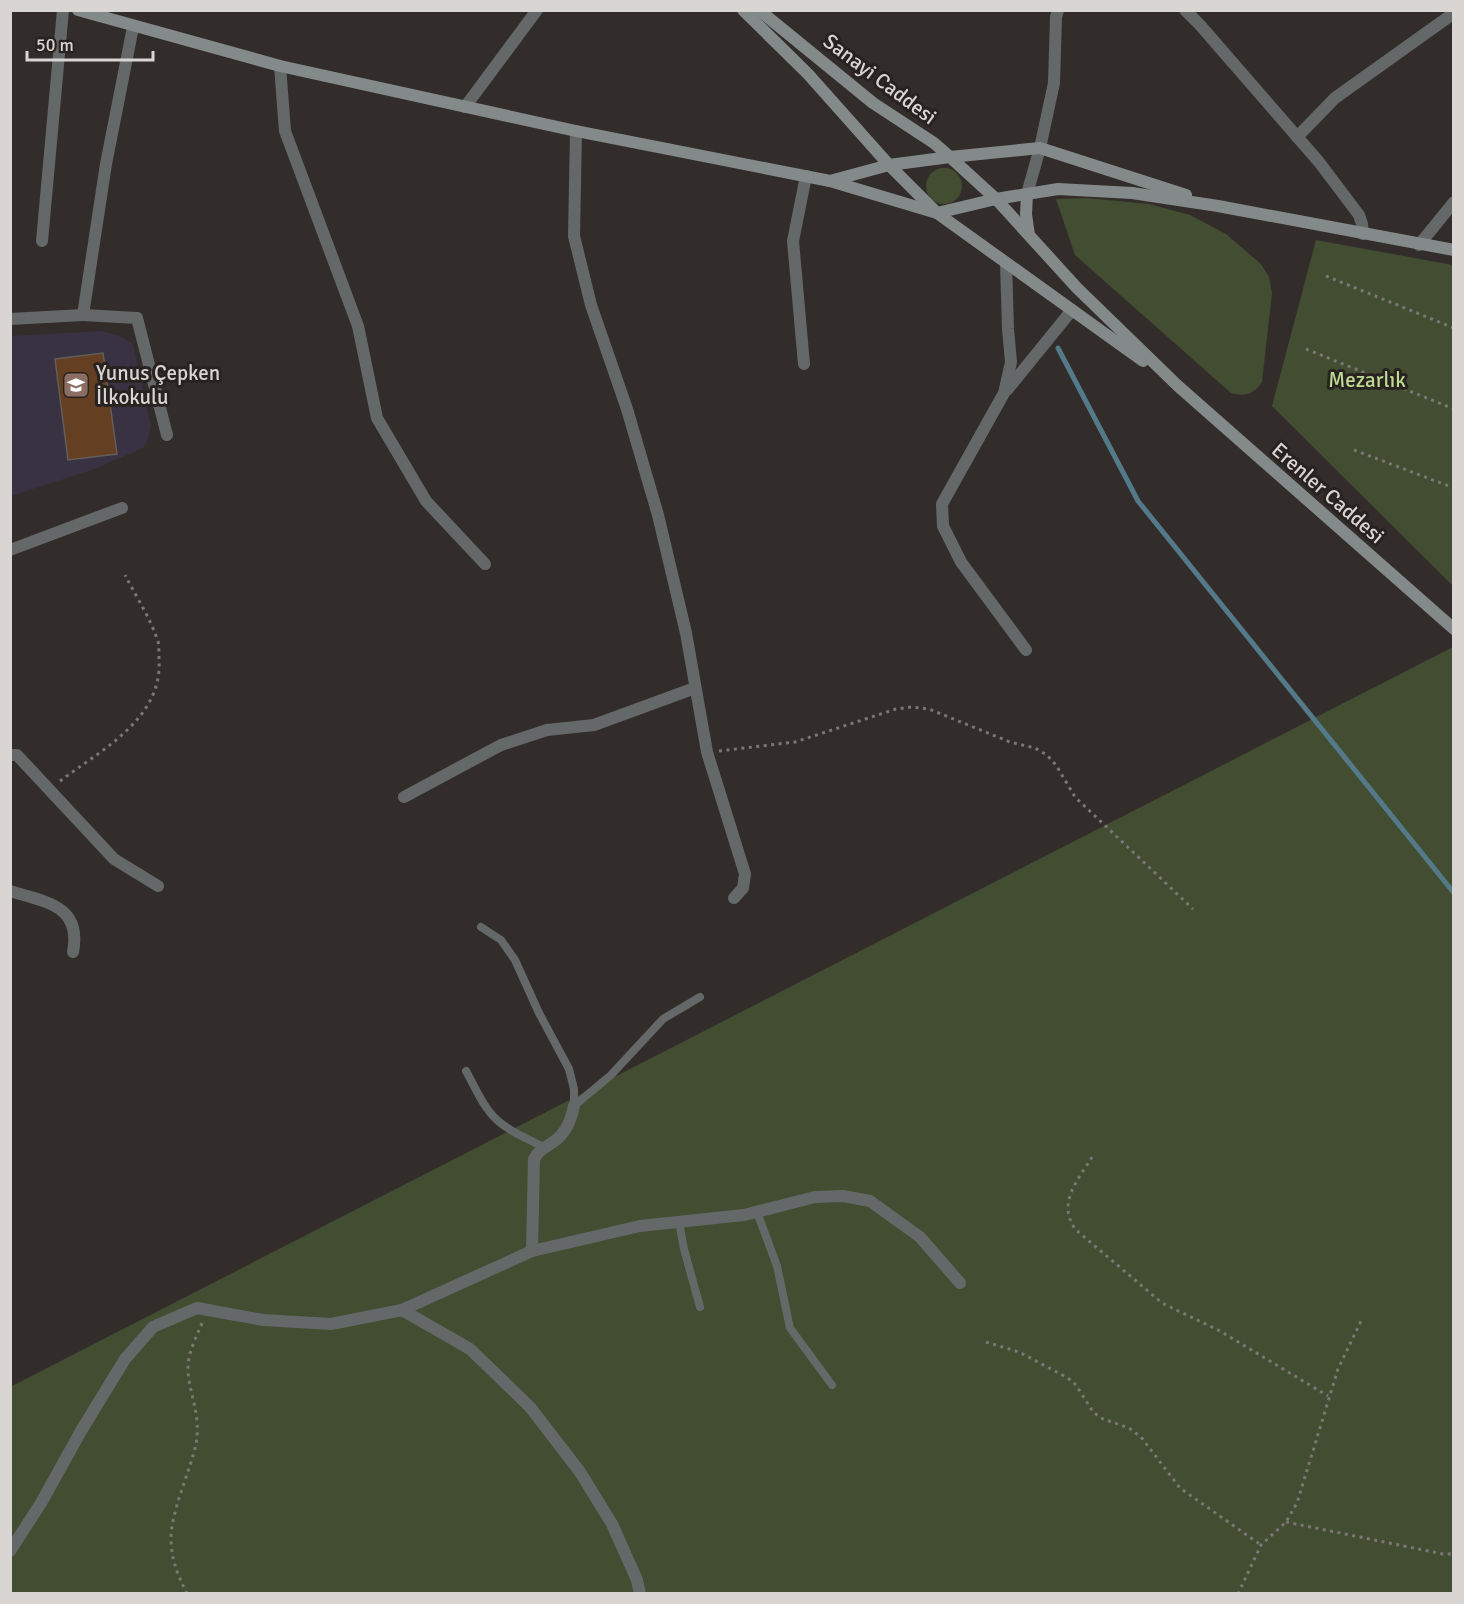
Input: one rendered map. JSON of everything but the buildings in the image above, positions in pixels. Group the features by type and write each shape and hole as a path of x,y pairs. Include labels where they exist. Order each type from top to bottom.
{"street":[{"path":"42,241 63,10"},
{"path":"78,10 280,66 576,131 830,181 937,213 996,198 1058,189 1132,193 1218,206 1454,250"},
{"path":"465,107 537,10"},
{"name":"Sanayi Caddesi","path":"743,10 808,74 888,165 937,213"},
{"name":"Sanayi Caddesi","path":"759,10 873,103 934,143 950,157"},
{"path":"1030,236 1026,214 1027,194 1054,83 1058,10"},
{"path":"1185,10 1297,137 1359,215 1363,234"},
{"path":"1297,137 1335,98 1454,13"},
{"path":"83,315 106,164 133,27"},
{"path":"280,66 285,131 358,326 377,418 426,501 485,564"},
{"path":"576,131 574,236 591,305 627,409 658,515 686,633 708,752 745,874 743,888 734,898"},
{"path":"830,181 888,165 1040,148 1218,206"},
{"name":"Erenler Caddesi","path":"950,157 996,198 1077,288 1178,386 1454,629"},
{"path":"804,364 794,241 806,176"},
{"path":"1419,245 1454,202"},
{"name":"Erenler Caddesi","path":"937,213 1178,386"},
{"path":"1004,393 1011,362 1006,263"},
{"path":"1026,650 961,562 943,526 942,504 1004,393 1072,310"},
{"path":"10,319 83,315 137,318 167,435"},
{"path":"10,549 122,508"},
{"path":"404,797 501,745 547,730 594,725 695,688"},
{"path":"10,754 17,755 114,858 158,886"},
{"path":"10,891 49,902 61,909 74,929 73,952"},
{"path":"532,1251 533,1166 538,1152 564,1132 571,1120 574,1106"},
{"path":"10,1551 41,1503 125,1359 153,1328 197,1308 263,1320 331,1323 402,1310 532,1251 640,1226 757,1212 815,1197 843,1196 870,1201 920,1237 960,1283"},
{"path":"402,1310 470,1349 530,1407 580,1472 612,1524 637,1580 640,1593"}],"lane":[{"path":"481,927 501,940 515,960 539,1013 569,1070 574,1089 574,1106"},
{"path":"574,1106 611,1075 663,1019 700,997"},
{"path":"466,1071 484,1104 497,1119 508,1128 544,1147"},
{"path":"757,1212 777,1266 790,1328 832,1385"},
{"path":"679,1222 700,1307"}],"path":[{"path":"1326,276 1454,328"},
{"path":"1306,349 1454,409"},
{"path":"1354,450 1454,488"},
{"path":"49,789 133,726 147,709 156,689 160,668 158,643 125,575"},
{"path":"708,752 795,742 896,709 912,707 929,709 1010,742 1035,748 1047,755 1056,765 1075,797 1193,909"},
{"path":"1092,1157 1070,1193 1068,1214 1076,1230 1162,1303 1220,1330 1328,1396"},
{"path":"187,1593 174,1569 171,1539 196,1444 198,1416 188,1372 189,1355 208,1310"},
{"path":"1238,1593 1261,1545 1286,1522 1297,1503 1328,1396 1361,1321"},
{"path":"986,1342 1019,1352 1068,1378 1076,1384 1093,1412 1103,1419 1129,1428 1141,1437 1180,1488 1261,1545"},
{"path":"1286,1522 1443,1554 1454,1554"}],"shaded area":[{"name":"Yunus Çepken İlkokulu","path":"101,331 120,336 133,344 151,427 147,442 143,448 92,470 11,496 11,336"}],"green space":[{"path":"944,168 956,174 962,186 956,198 944,204 932,198 926,186 932,174"},
{"path":"1087,198 1149,204 1190,215 1226,234 1261,264 1269,277 1272,293 1262,382 1253,392 1240,395 1231,393 1075,255 1056,199"},
{"name":"Mezarlık","path":"1316,240 1453,265 1453,586 1272,406"},
{"path":"1453,647 1453,1593 11,1593 10,1387"}],"waterway":[{"path":"1058,348 1138,501 1454,893"}],"place":[{"name":"Yunus Çepken İlkokulu","path":"76,385"}]}
